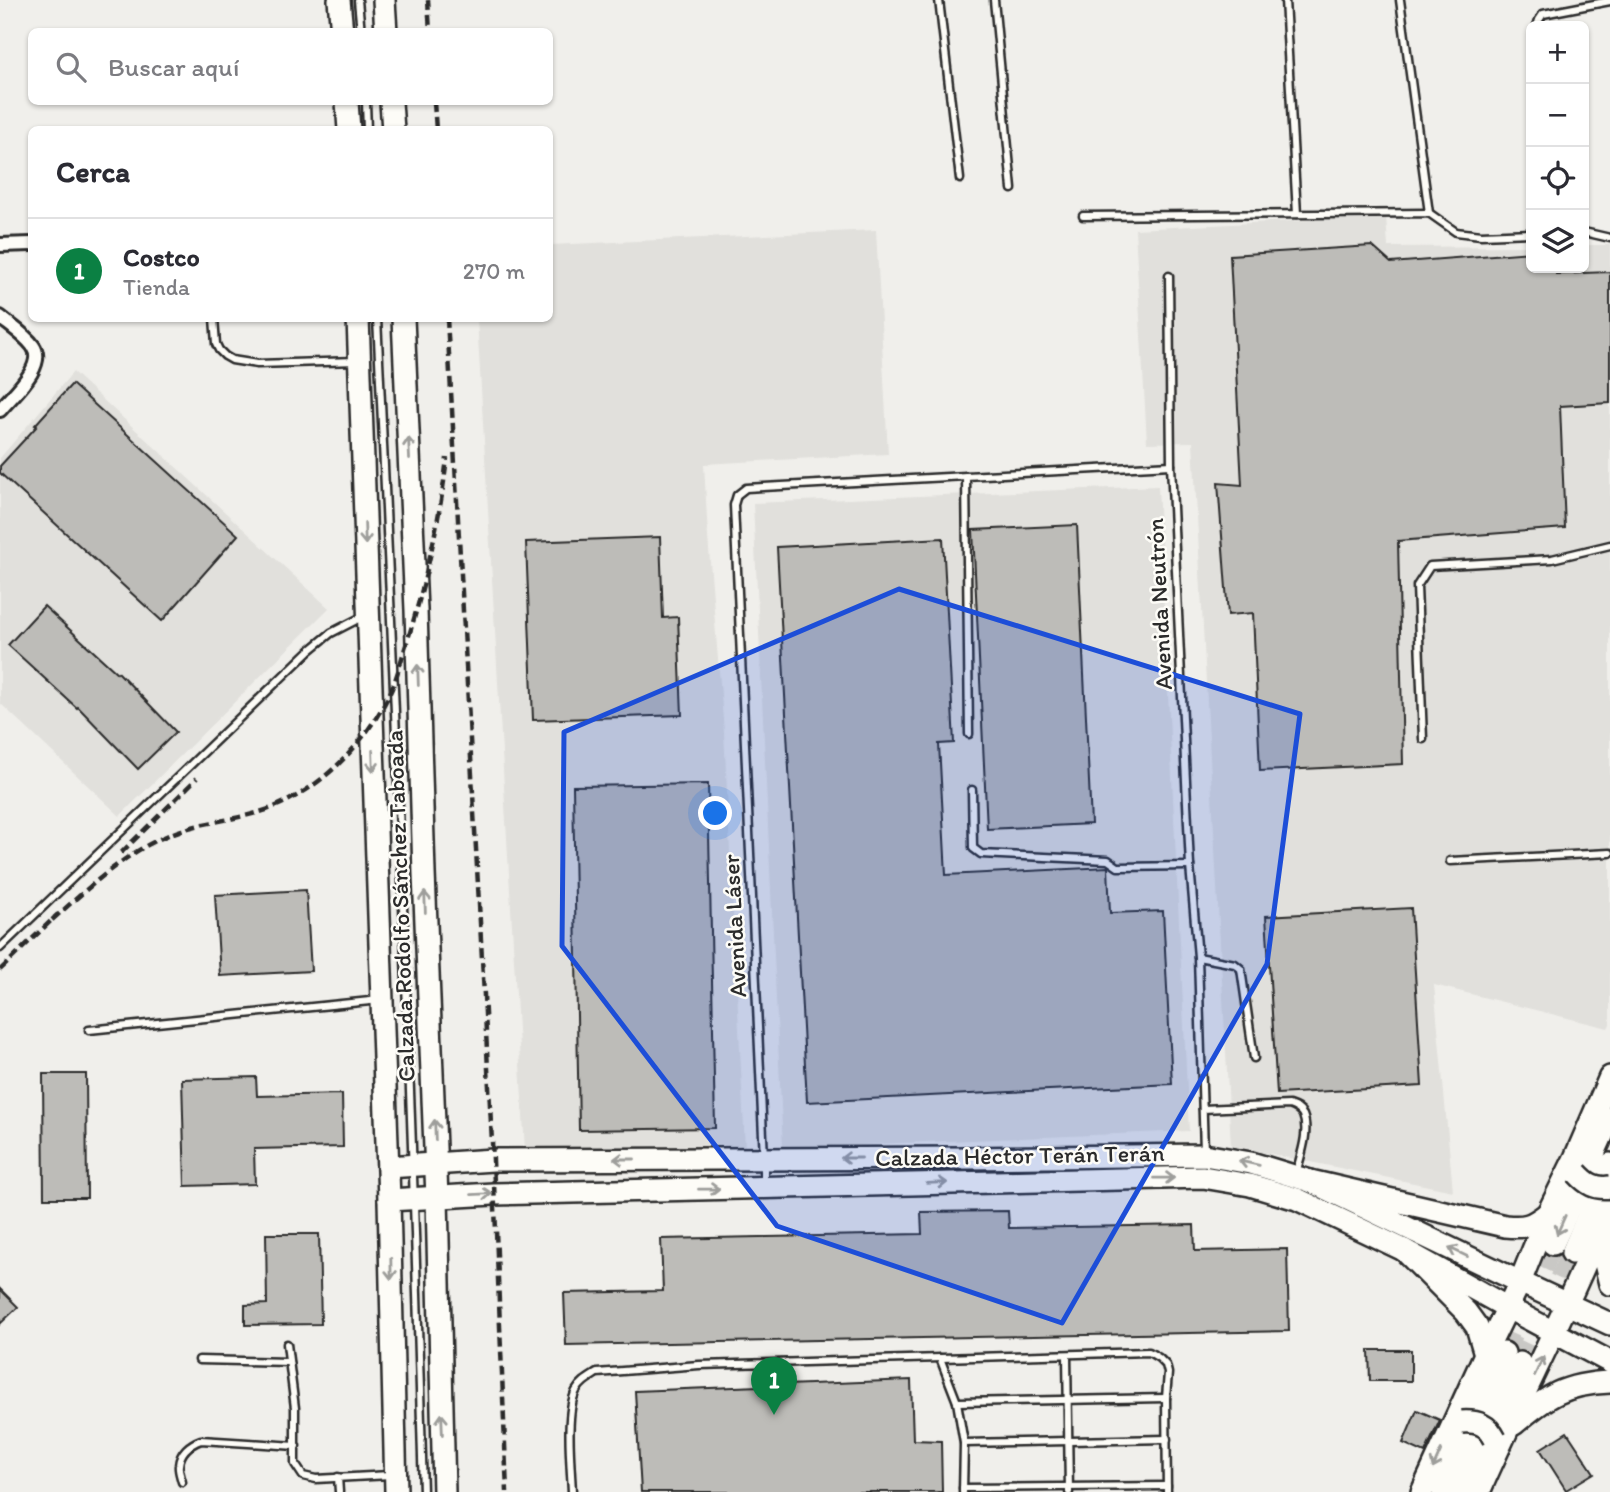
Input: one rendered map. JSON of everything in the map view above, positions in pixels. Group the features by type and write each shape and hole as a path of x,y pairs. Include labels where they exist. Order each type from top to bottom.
{"main road":[{"path":"339,0 342,28"},
{"path":"384,0 386,28"},
{"path":"347,105 349,126"},
{"path":"391,105 393,126"},
{"name":"Calzada Rodolfo Sánchez Taboada","path":"358,322 388,1167 396,1483"},
{"name":"Calzada Rodolfo Sánchez Taboada","path":"403,322 436,1164 444,1492"},
{"path":"1462,1492 1503,1357 1507,1308 1548,1213 1576,1166 1610,1077"},
{"path":"1610,1118 1562,1248 1610,1164"},
{"name":"Calzada Héctor Terán Terán","path":"388,1167 493,1160 1204,1155 1251,1163 1303,1178 1610,1324"},
{"path":"1576,1166 1585,1182 1600,1189 1610,1188"},
{"name":"Calzada Héctor Terán Terán","path":"389,1200 493,1194 1203,1177 1250,1185 1297,1199 1404,1250 1610,1362"},
{"path":"1303,1178 1505,1226 1531,1226 1548,1213"},
{"path":"1608,1210 1603,1255 1610,1284"},
{"path":"1479,1492 1501,1439 1555,1333 1608,1210"},
{"path":"1404,1250 1466,1312 1503,1357"},
{"path":"1422,1492 1457,1425 1503,1357"},
{"path":"1443,1492 1503,1357"},
{"path":"1501,1439 1533,1408 1555,1393 1580,1384 1610,1382"},
{"path":"1457,1425 1473,1422 1482,1424 1501,1439"}],"street":[{"path":"0,245 28,244"},
{"path":"0,317 32,344 37,359 35,367 0,410"}],"lane":[{"path":"358,0 361,28"},
{"path":"939,0 960,179"},
{"path":"993,0 1012,189"},
{"path":"1285,0 1297,214"},
{"path":"1401,0 1429,213"},
{"path":"1539,21 1544,14 1610,1"},
{"path":"366,105 368,126"},
{"path":"1083,216 1429,213 1456,232 1481,235 1526,233"},
{"path":"1589,233 1610,238"},
{"name":"Avenida Neutrón","path":"1169,276 1171,465 1190,866 1198,957 1203,1177"},
{"path":"214,322 216,344 225,356 232,360 257,363 359,361"},
{"path":"377,322 415,1199 423,1492"},
{"path":"970,734 966,476 1171,465"},
{"name":"Avenida Láser","path":"764,1188 734,505 737,495 746,488 966,476"},
{"path":"1423,739 1417,586 1430,566 1552,559 1610,545"},
{"path":"0,948 309,651 331,633 368,614"},
{"path":"972,790 973,848 981,854 1108,860 1118,867 1190,866"},
{"path":"1450,861 1610,853"},
{"path":"1198,957 1234,964 1241,968 1254,1058"},
{"path":"89,1030 382,999"},
{"path":"1203,1109 1289,1105 1298,1108 1303,1115 1305,1127 1303,1178"},
{"path":"287,1343 295,1408 295,1464 303,1476 396,1483"},
{"path":"572,1492 570,1412 576,1392 584,1381 597,1373 699,1365 940,1358 1067,1355 1149,1352 1159,1357 1166,1365 1168,1373 1167,1489 963,1490 964,1443 957,1402 940,1358"},
{"path":"1067,1355 1069,1490"},
{"path":"199,1360 289,1362"},
{"path":"957,1402 1167,1398"},
{"path":"964,1443 1167,1439"},
{"path":"183,1482 179,1465 183,1452 191,1443 201,1440 296,1446"},
{"path":"338,1477 338,1492"}],"highlighted area":[{"path":"899,589 1300,714 1267,964 1062,1323 777,1226 562,946 564,732"}],"shaded area":[{"path":"1386,216 1388,247 1526,246 1526,273 1589,273 1589,245 1610,245 1610,1024 1608,1028 1434,985 1453,1191 1231,1146 1193,442 1147,443 1135,229"},
{"path":"876,230 888,454 704,464 724,732 745,1149 525,1151 477,322 553,322 553,245"},
{"path":"73,372 329,608 120,816 0,703 0,458"},
{"path":"1158,486 1189,1131 783,1148 753,503"}],"building":[{"path":"1372,246 1391,263 1526,252 1526,273 1610,272 1610,403 1560,406 1565,528 1398,541 1403,764 1260,771 1253,613 1228,615 1218,483 1242,485 1230,255"},
{"path":"72,384 238,535 162,621 0,473 0,466"},
{"path":"1077,525 1091,824 987,829 973,530"},
{"path":"660,537 663,618 678,617 682,715 533,720 526,542"},
{"path":"943,538 954,743 939,744 946,875 1108,867 1110,913 1163,911 1172,1084 807,1102 777,547"},
{"path":"44,606 118,672 176,732 138,769 78,707 8,645"},
{"path":"708,784 715,1128 579,1130 573,786"},
{"path":"306,890 311,971 220,976 215,895"},
{"path":"1411,908 1422,1086 1277,1094 1266,916"},
{"path":"43,1074 86,1074 87,1198 44,1198"},
{"path":"256,1077 257,1096 342,1094 343,1147 254,1149 255,1184 185,1186 182,1079"},
{"path":"1008,1211 1009,1228 1194,1225 1195,1251 1287,1249 1289,1331 566,1345 564,1293 663,1291 661,1239 922,1234 921,1212"},
{"path":"266,1234 319,1234 321,1324 245,1325 245,1305 267,1304"},
{"path":"0,1289 18,1307 0,1324"},
{"path":"1369,1350 1411,1350 1411,1381 1370,1381"},
{"path":"911,1380 913,1440 941,1441 942,1492 641,1492 635,1391"},
{"path":"1417,1410 1440,1420 1425,1453 1403,1443"},
{"path":"1567,1432 1594,1473 1566,1490 1540,1449"}],"tunnel":[{"path":"1504,1353 1553,1244"},
{"path":"1520,1363 1572,1253"}],"railway":[{"path":"428,0 430,28"},
{"path":"434,105 436,126"},
{"path":"447,322 493,1160 507,1492"},
{"path":"52,920 113,868 145,846 182,830 252,814 292,799 325,776 354,748 377,716 396,677 426,572 447,458"},
{"path":"121,853 197,778"},
{"path":"0,970 58,914"}],"place":[{"name":"Costco","path":"774,1415"}]}
